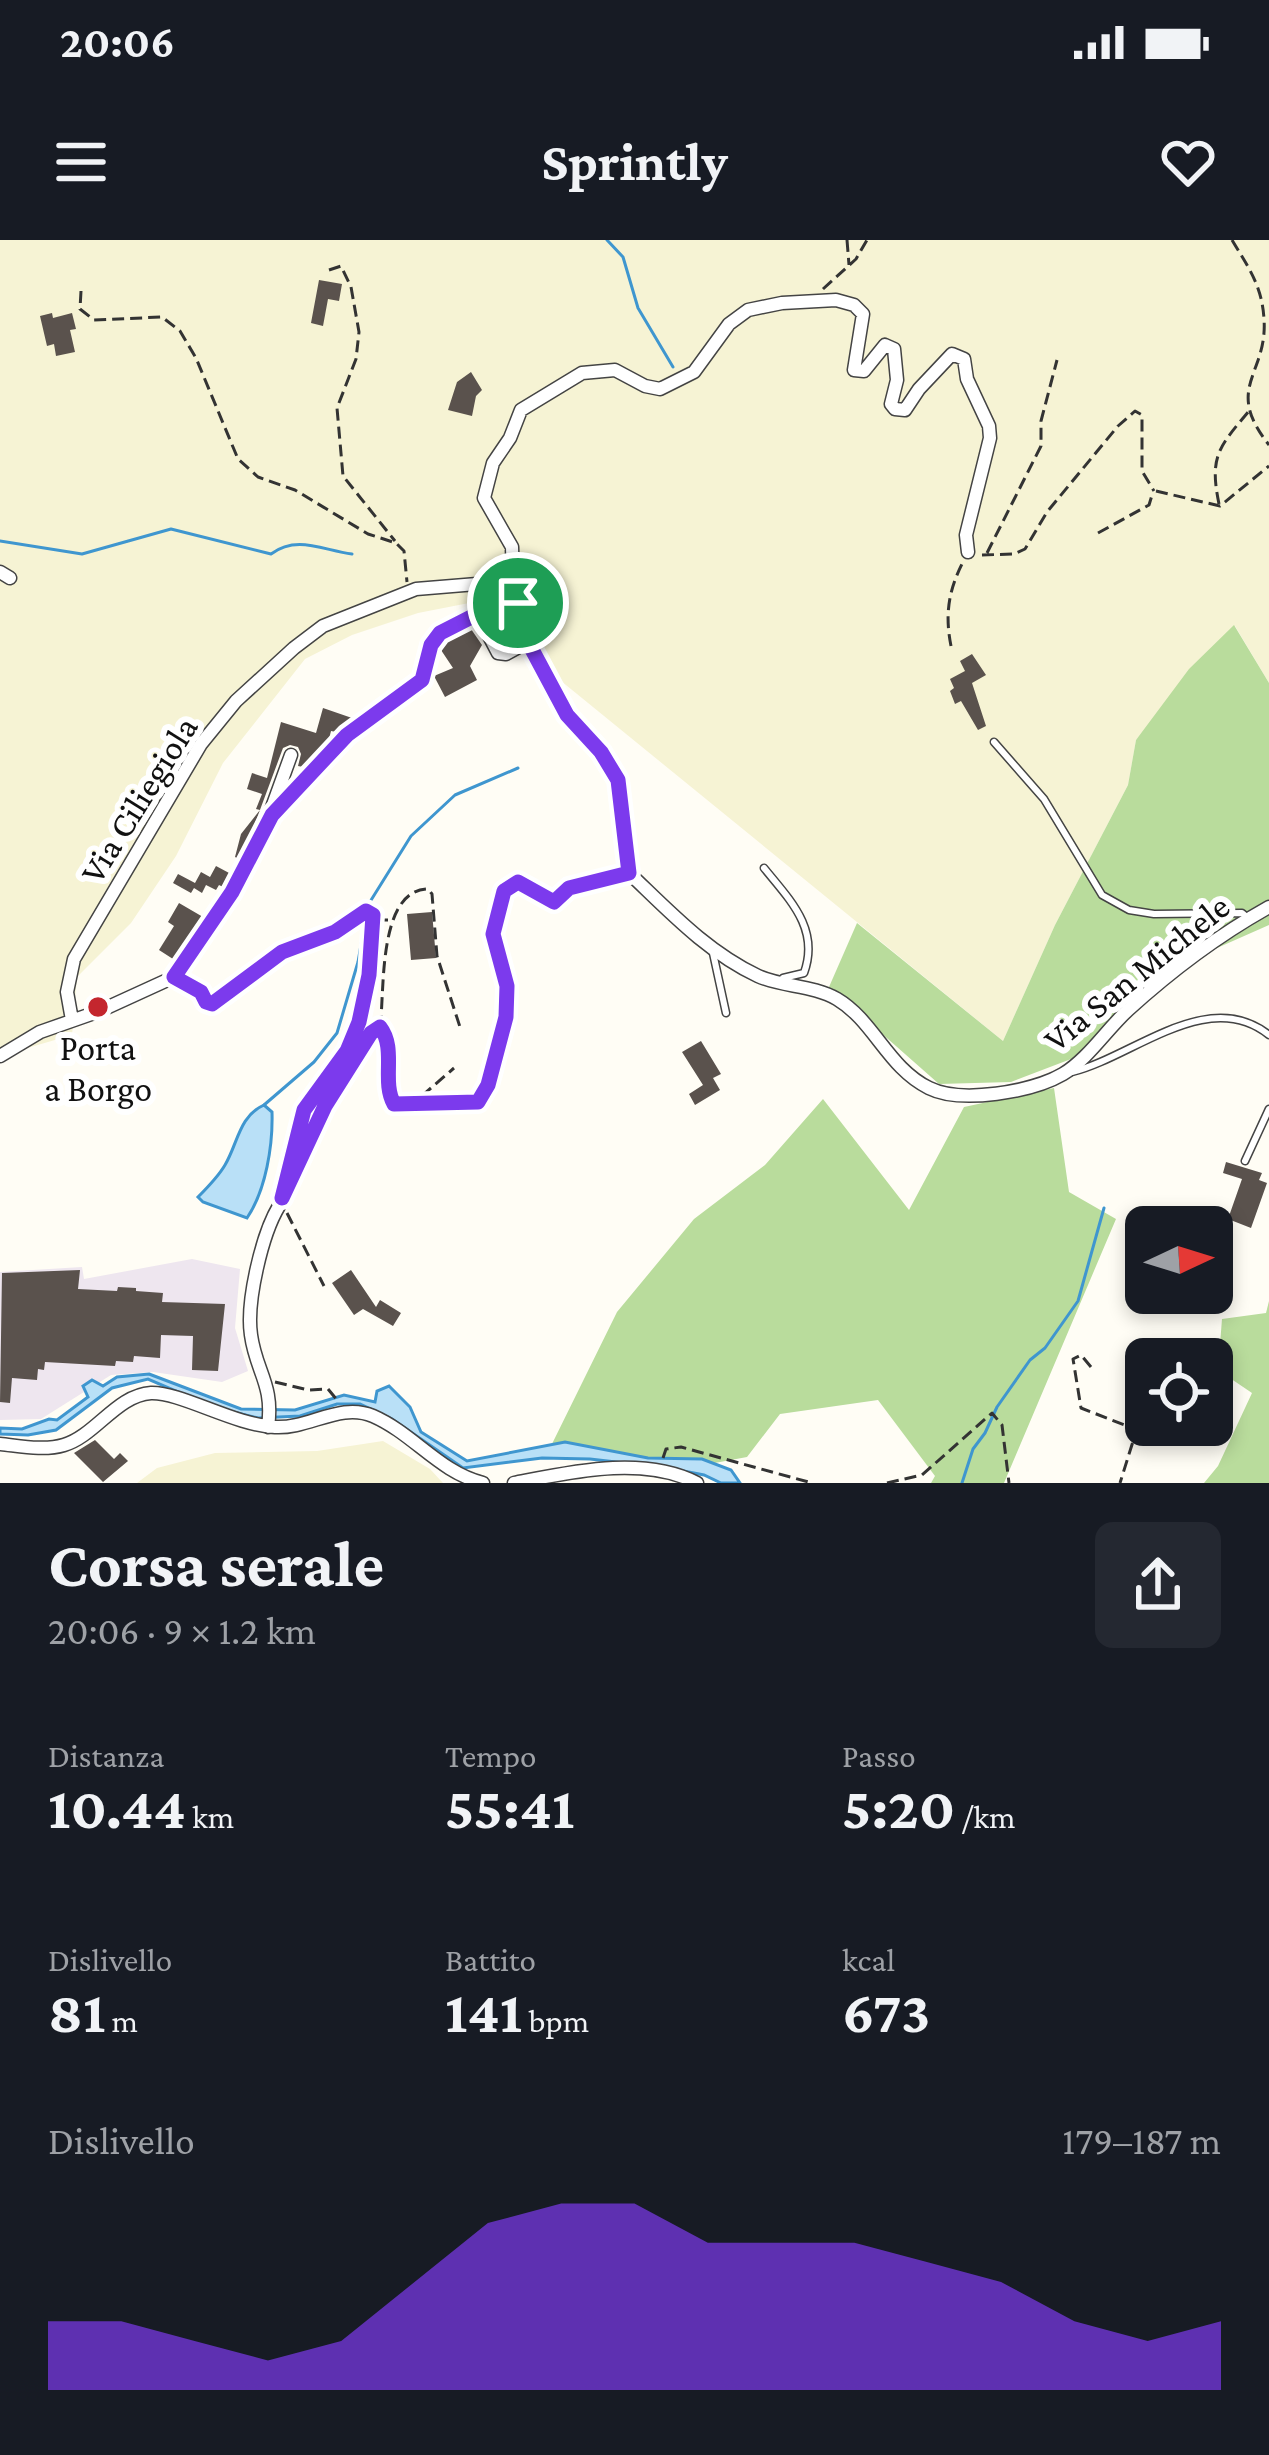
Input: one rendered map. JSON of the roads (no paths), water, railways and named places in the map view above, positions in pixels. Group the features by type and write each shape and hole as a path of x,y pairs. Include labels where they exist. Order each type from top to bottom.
{"street":[{"path":"477,613 498,653 506,654 528,642 513,581 512,547 484,492 521,410 563,381 599,370 625,373 645,386 672,386 694,372 735,319 748,310 782,303 836,300 860,309 862,331 854,370 864,371 885,345 894,349 897,380 891,404 895,409 905,410 952,354 964,359 990,438 966,535 968,552"},
{"name":"Via Ciliegiola","path":"72,1020 67,992 74,959 201,744 236,701 333,621 434,586 513,581"},
{"path":"272,815 364,721 422,680 431,645 440,633 477,613 518,603"},
{"name":"Via San Michele","path":"528,642 567,715 612,767 621,796 629,873 712,950 767,979 837,999 855,1013 899,1066 933,1090 980,1095 1062,1074 1166,976 1220,934 1269,907"},
{"path":"0,1056 40,1032 174,977 232,892 272,815 291,755"},
{"path":"268,1426 271,1404 250,1322 266,1234 283,1206"},
{"path":"0,1444 65,1445 148,1394 268,1426 295,1426 344,1412 368,1414 399,1430 459,1476 483,1483"},
{"path":"514,1483 562,1479 605,1468 669,1473 698,1483"}],"lane":[{"path":"994,742 1044,799 1102,895 1129,910 1154,914 1242,913 1249,918"},
{"path":"764,868 801,914 808,934 804,973 767,979"},
{"path":"712,950 726,1013"},
{"path":"1062,1074 1220,1016 1241,1019 1269,1035"},
{"path":"1245,1161 1269,1108"}],"water":[{"path":"264,1105 272,1112 270,1153 264,1181 247,1218 203,1202 198,1197 225,1165 244,1123"},
{"path":"149,1374 241,1409 295,1410 344,1395 375,1402 377,1391 389,1386 410,1407 421,1432 467,1461 565,1442 648,1458 702,1459 731,1470 740,1483 590,1459 542,1458 463,1468 392,1419 360,1404 337,1404 300,1416 258,1418 213,1407 148,1379 112,1388 56,1430 0,1434 0,1428 22,1429 57,1420 88,1397 83,1386 92,1380 103,1386 117,1377"}],"waterway":[{"path":"607,240 623,257 638,308 673,367"},
{"path":"0,541 82,554 171,529 271,554 290,545 352,554"},
{"path":"264,1105 314,1062 337,1033 358,962 368,905 411,836 455,795 518,768"},
{"path":"962,1483 973,1449 997,1407 1078,1301 1104,1208"}],"place":[{"name":"Porta a Borgo","path":"98,1007"}]}
